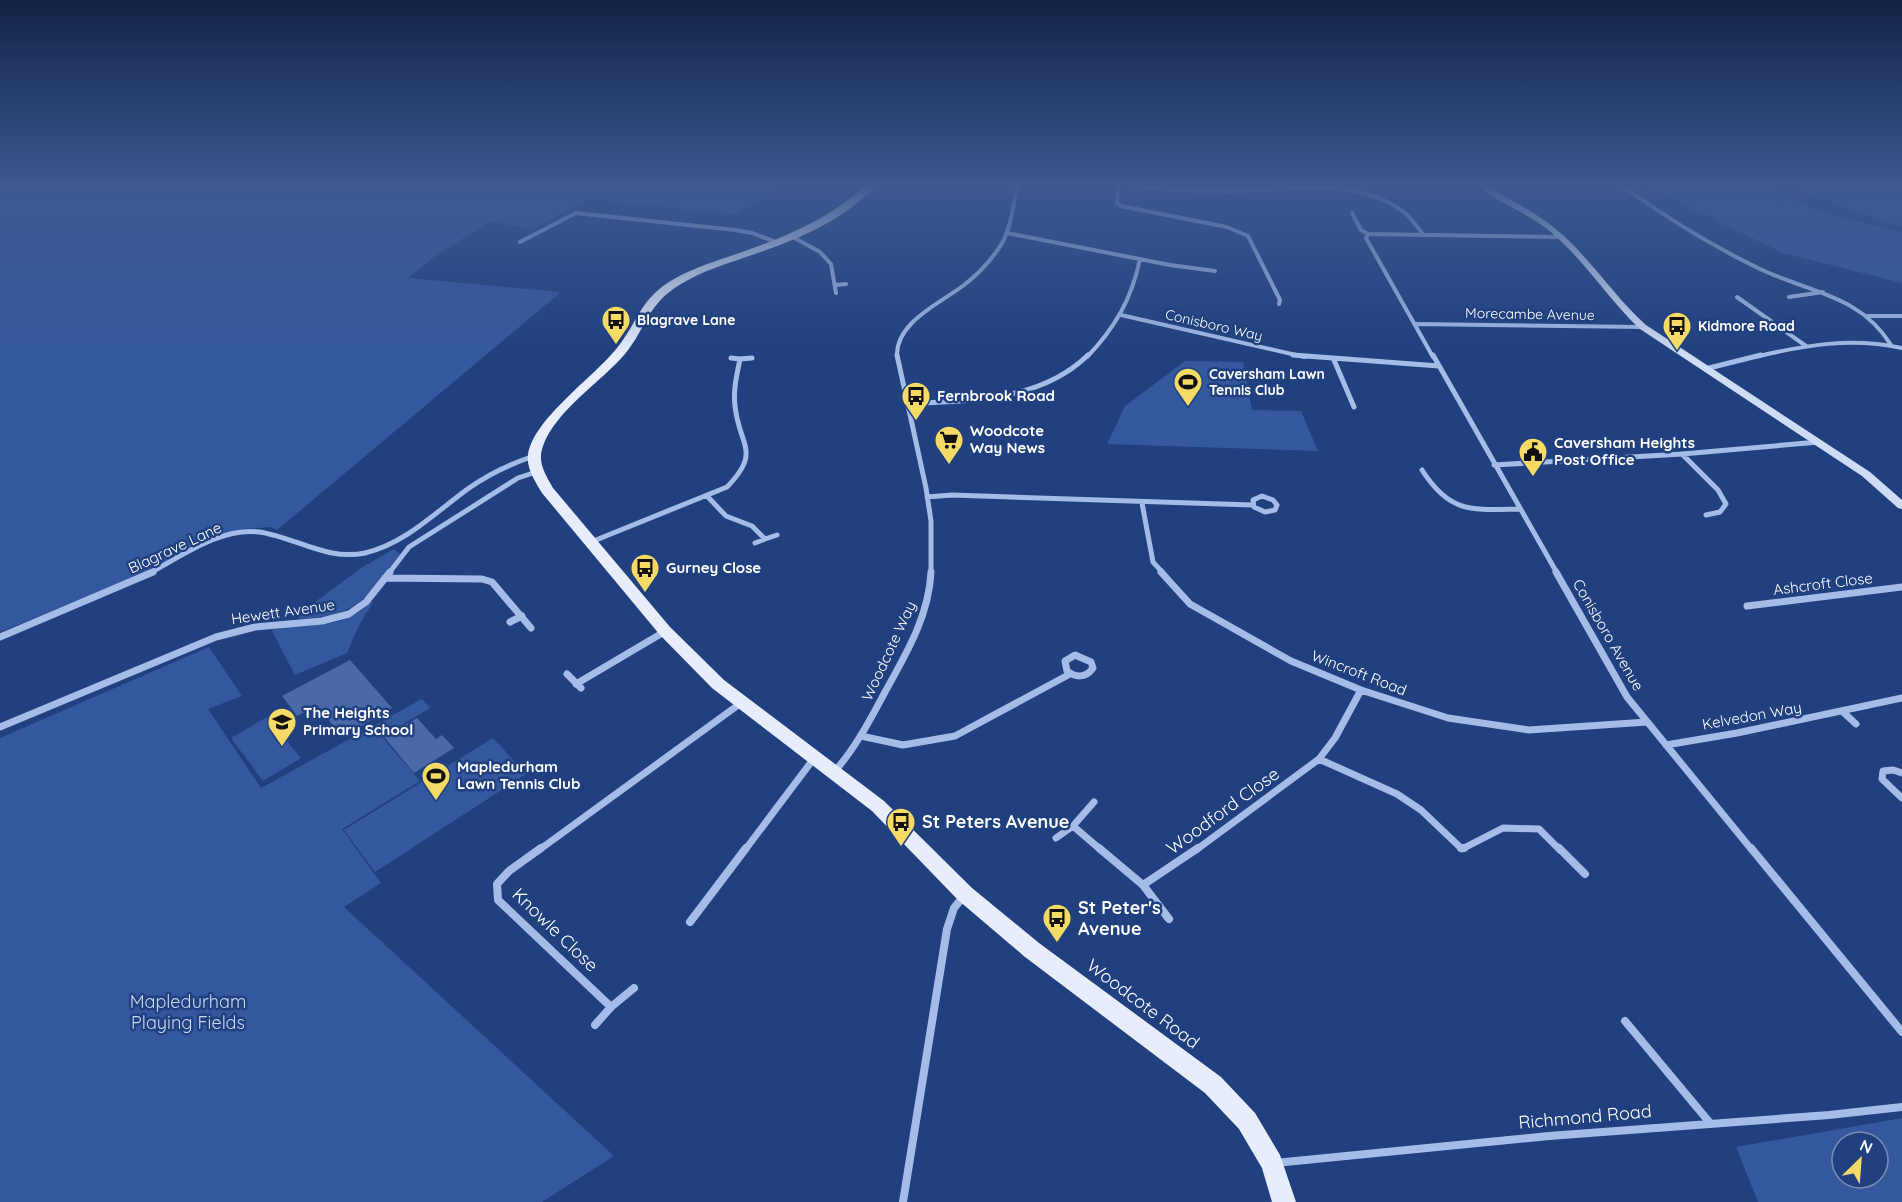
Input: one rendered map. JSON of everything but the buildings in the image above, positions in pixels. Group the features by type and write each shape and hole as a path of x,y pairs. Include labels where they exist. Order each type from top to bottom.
{"main road":[{"path":"536,472 534,456 539,437 621,351 632,337 647,305 660,293 699,270 776,242"},
{"name":"Woodcote Road","path":"536,472 547,490 665,632 698,665 741,703 835,771 878,806 965,894 1032,950 1113,1008 1213,1085 1247,1121 1272,1163 1284,1202"}],"street":[{"path":"802,242 820,252 831,264 836,293"},
{"name":"Woodcote Way","path":"835,771 861,736 896,672 924,612 933,568 932,528 927,497 898,365 897,350 903,334 919,317 966,284 981,270 1002,242"},
{"path":"1054,242 1215,271"},
{"path":"1251,242 1280,300 1279,304"},
{"name":"Conisboro Avenue","path":"1368,242 1627,697 1902,1032"},
{"path":"1566,242 1623,310 1643,327 1709,368 1751,399 1866,474 1902,506"},
{"path":"1709,242 1770,274 1823,292 1867,316 1884,330 1891,345"},
{"path":"907,404 995,397 1040,387 1068,372 1101,342 1121,315 1134,287 1140,259"},
{"path":"835,285 846,284"},
{"path":"1789,297 1823,292"},
{"path":"1737,297 1806,346"},
{"name":"Conisboro Way","path":"1121,315 1303,356 1439,366"},
{"path":"1867,316 1902,316"},
{"name":"Morecambe Avenue","path":"1416,324 1643,327"},
{"path":"1709,368 1841,340 1902,348"},
{"path":"730,358 752,358"},
{"path":"591,542 707,496 727,487 740,476 747,462 748,449 735,408 735,382 741,359"},
{"path":"1334,360 1354,407"},
{"path":"1494,465 1682,454 1819,442"},
{"path":"1682,454 1718,490 1726,504 1720,513 1706,515"},
{"name":"Blagrave Lane","path":"0,637 141,578 200,547 236,534 258,531 325,550 358,554 373,551 400,538 465,489 506,465 534,456"},
{"path":"1422,470 1433,489 1457,506 1473,509 1520,509"},
{"name":"Hewett Avenue","path":"0,727 216,636 255,627 341,618 362,606 410,547 518,478 536,472"},
{"path":"927,497 952,495 1252,505"},
{"path":"707,496 726,516 752,526 765,539"},
{"name":"Wincroft Road","path":"1142,502 1153,562 1190,604 1291,661 1361,690 1448,718 1528,730 1647,722"},
{"path":"755,543 777,534"},
{"path":"400,538 410,547"},
{"path":"385,578 482,579 492,582 531,628"},
{"name":"Ashcroft Close","path":"1747,606 1902,587"},
{"path":"510,622 522,616"},
{"path":"567,674 579,686 665,632"},
{"path":"861,736 903,745 955,736 1070,674"},
{"name":"Woodford Close","path":"1143,885 1215,836 1319,759 1335,738 1361,690"},
{"name":"Kelvedon Way","path":"1666,744 1843,712 1902,698"},
{"name":"Knowle Close","path":"611,1007 498,900 497,884 509,871 741,703"},
{"path":"1843,712 1856,724"},
{"path":"690,922 815,756"},
{"path":"1319,759 1397,794 1421,810 1462,849 1503,828 1539,829 1585,874"},
{"path":"1901,796 1882,779 1883,771 1893,770 1902,773"},
{"path":"1056,838 1073,826 1094,802"},
{"path":"1073,826 1143,885 1168,919"},
{"path":"903,1202 947,929 954,908 965,894"},
{"path":"595,1025 611,1007 634,988"},
{"path":"1625,1021 1710,1123"},
{"name":"Richmond Road","path":"1272,1163 1902,1107"}],"green space":[{"path":"0,242 457,242 408,278 561,292 277,530 271,527 242,529 217,536 135,577 0,632"},
{"path":"1761,242 1902,242 1902,283 1783,253"},
{"name":"Caversham Lawn Tennis Club","path":"1185,361 1243,362 1252,410 1301,411 1318,451 1107,444 1125,406"},
{"path":"394,549 400,554 378,583 359,602 349,609 336,613 299,619 299,614 361,568"},
{"path":"373,602 358,627 347,653 295,675 272,631 274,629 338,621 361,611"},
{"name":"Mapledurham Playing Fields","path":"209,647 242,696 208,709 261,788 422,699 430,708 382,737 420,781 342,829 381,883 344,907 614,1156 542,1202 0,1202 0,738"},
{"path":"267,717 301,758 263,781 231,738"},
{"name":"Mapledurham Lawn Tennis Club","path":"493,738 526,774 375,872 344,830"},
{"path":"1902,1118 1902,1202 1758,1202 1736,1147 1830,1131 1830,1190 1890,1190 1890,1130 1833,1130"}],"place":[{"name":"Blagrave Lane","path":"616,346"},
{"name":"Kidmore Road","path":"1677,352"},
{"name":"Caversham Lawn Tennis Club","path":"1188,408"},
{"name":"Fernbrook Road","path":"916,422"},
{"name":"Woodcote Way News","path":"949,466"},
{"name":"Caversham Heights Post Office","path":"1533,478"},
{"name":"Gurney Close","path":"645,594"},
{"name":"The Heights Primary School","path":"282,748"},
{"name":"Mapledurham Lawn Tennis Club","path":"436,802"},
{"name":"St Peters Avenue","path":"901,848"},
{"name":"St Peter's Avenue","path":"1057,944"}]}
